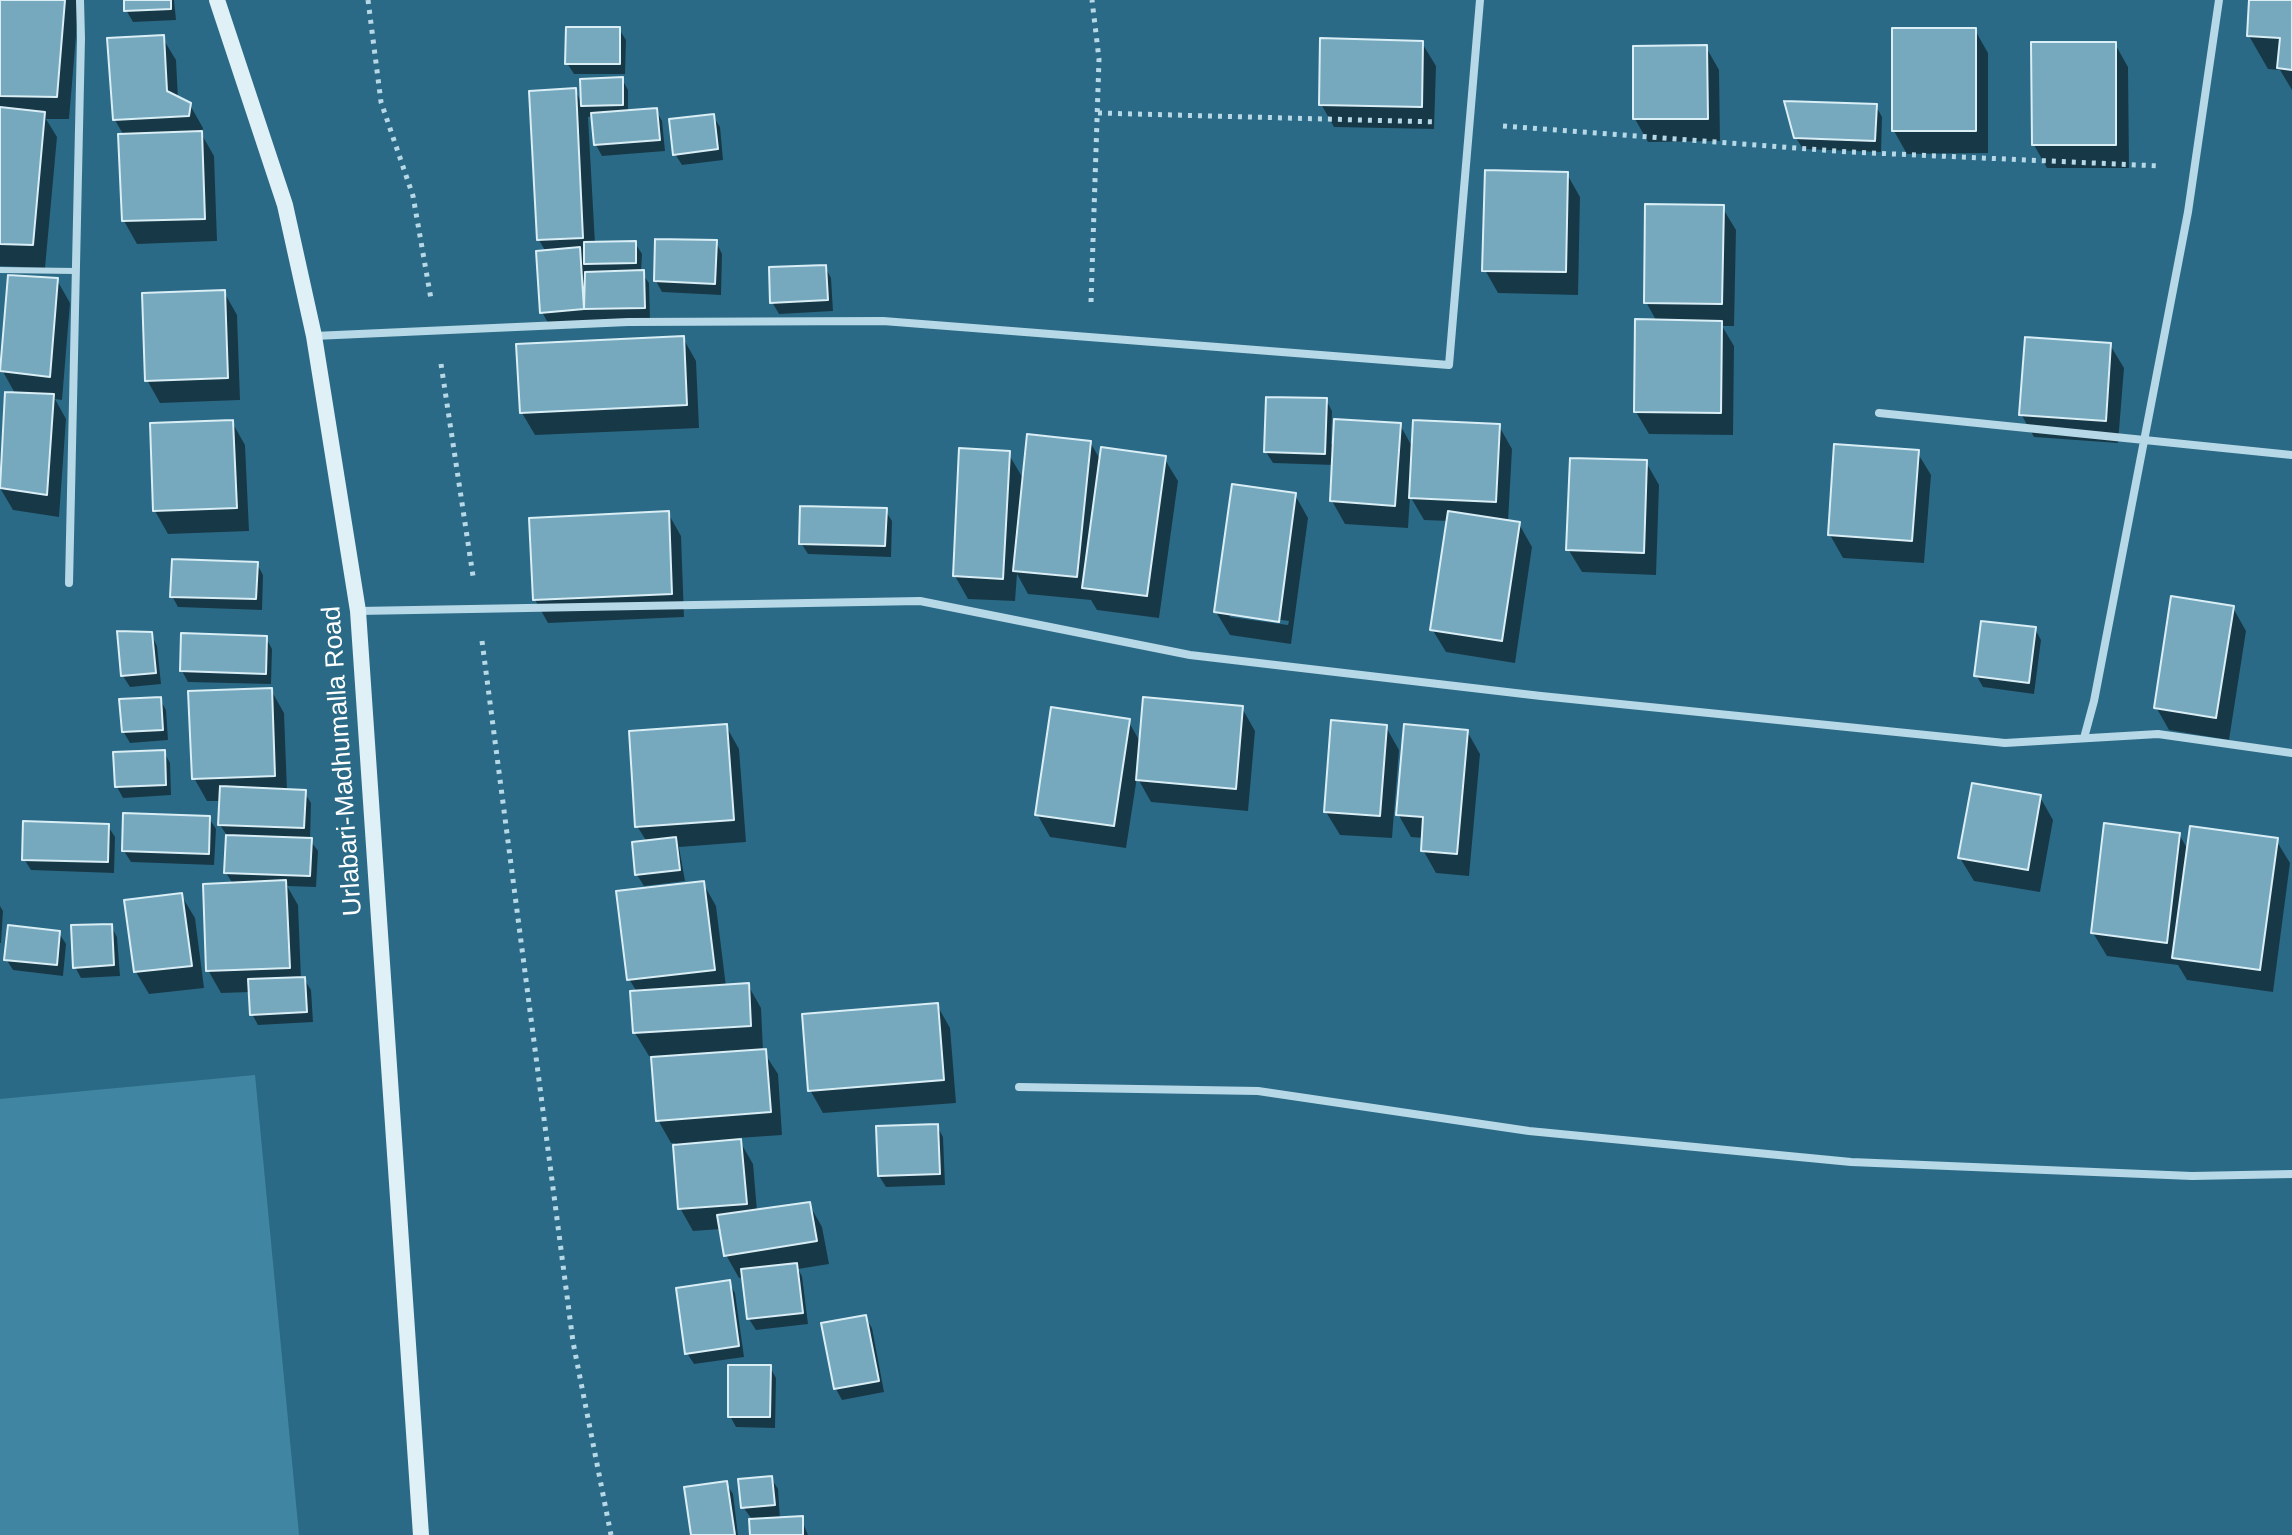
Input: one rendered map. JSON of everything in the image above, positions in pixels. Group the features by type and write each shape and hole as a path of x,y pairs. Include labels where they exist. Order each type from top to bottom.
{"main road":[{"name":"Urlabari-Madhumalla Road","path":"217,0 285,205 314,336 358,611 421,1535"}],"street":[{"path":"69,583 80,0"},
{"path":"314,336 628,322 883,321 1449,365 1480,0"},
{"path":"2084,738 2145,440 2195,168 2219,0"},
{"path":"1879,413 2292,455"},
{"path":"358,611 920,601 1190,655 1541,696 2005,743 2158,734 2292,753"},
{"path":"1019,1087 1258,1091 1529,1131 1851,1162 2192,1176 2292,1174"}],"lane":[{"path":"0,270 76,271"}],"path":[{"path":"368,0 381,102 413,196 436,329 478,608 573,1342 611,1535"},
{"path":"1089,336 1099,59 1092,0"},
{"path":"1098,113 1470,123 1850,152 2195,168"}],"shaded area":[{"path":"255,1075 299,1535 0,1535 0,1099"}],"building":[{"path":"0,0 65,0 57,97 0,96"},
{"path":"124,0 171,0 171,9 124,11"},
{"path":"2249,0 2292,0 2292,70 2277,68 2280,38 2247,36"},
{"path":"566,27 620,27 620,64 565,64"},
{"path":"1892,28 1976,28 1976,131 1892,131"},
{"path":"164,35 167,91 191,103 189,116 113,120 107,38"},
{"path":"1320,38 1423,41 1422,107 1319,105"},
{"path":"2031,42 2116,42 2116,145 2032,145"},
{"path":"1707,45 1708,119 1633,119 1633,46"},
{"path":"623,77 623,105 581,106 580,79"},
{"path":"576,88 583,238 537,240 529,91"},
{"path":"1784,101 1877,104 1875,141 1794,138"},
{"path":"0,107 45,112 33,245 0,244"},
{"path":"657,108 660,140 594,145 591,113"},
{"path":"714,114 718,149 673,155 669,119"},
{"path":"202,131 205,219 122,221 118,134"},
{"path":"1485,170 1568,172 1566,272 1482,271"},
{"path":"1645,204 1724,205 1722,304 1644,303"},
{"path":"655,239 717,240 715,284 654,281"},
{"path":"636,241 636,263 584,264 584,242"},
{"path":"580,247 584,309 540,313 536,251"},
{"path":"826,265 828,300 770,303 769,267"},
{"path":"644,270 645,308 584,309 585,272"},
{"path":"8,275 58,278 50,377 0,371"},
{"path":"225,290 228,378 145,381 142,293"},
{"path":"1635,319 1722,321 1721,413 1634,412"},
{"path":"684,336 687,405 520,413 516,344"},
{"path":"2025,337 2111,343 2106,421 2019,415"},
{"path":"5,392 54,394 47,495 0,488"},
{"path":"1266,397 1327,398 1325,454 1264,452"},
{"path":"1334,419 1401,423 1395,506 1330,501"},
{"path":"233,420 237,508 153,511 150,423"},
{"path":"1413,420 1500,424 1496,502 1409,498"},
{"path":"1027,434 1091,441 1077,577 1013,571"},
{"path":"1834,444 1919,450 1912,541 1828,535"},
{"path":"1101,447 1166,456 1147,596 1082,588"},
{"path":"959,448 1010,451 1003,579 953,576"},
{"path":"1570,458 1647,460 1644,553 1566,550"},
{"path":"1232,484 1296,493 1279,622 1214,612"},
{"path":"800,506 887,508 885,546 799,544"},
{"path":"669,511 672,594 533,600 529,518"},
{"path":"1448,511 1520,522 1502,641 1430,630"},
{"path":"172,559 258,562 256,599 170,597"},
{"path":"2171,596 2234,606 2216,718 2154,708"},
{"path":"1981,621 2036,627 2029,683 1974,676"},
{"path":"117,631 152,632 156,673 121,676"},
{"path":"181,633 267,636 266,674 180,671"},
{"path":"272,688 275,776 192,779 188,691"},
{"path":"161,697 163,730 122,732 119,699"},
{"path":"1143,697 1243,706 1236,789 1136,780"},
{"path":"1051,707 1130,719 1114,826 1035,815"},
{"path":"1331,720 1387,725 1380,816 1324,812"},
{"path":"727,724 734,820 635,827 629,731"},
{"path":"1404,724 1468,730 1457,854 1421,851 1423,817 1396,815"},
{"path":"165,750 166,785 115,787 113,752"},
{"path":"1972,783 2041,795 2028,870 1958,858"},
{"path":"220,786 306,790 304,828 218,825"},
{"path":"123,813 210,816 209,854 122,851"},
{"path":"23,821 109,824 108,862 22,860"},
{"path":"2104,823 2180,833 2167,943 2091,933"},
{"path":"2190,826 2278,838 2260,970 2172,958"},
{"path":"226,835 312,838 310,876 224,873"},
{"path":"676,837 680,870 635,875 632,842"},
{"path":"286,880 290,968 206,971 203,884"},
{"path":"704,881 715,970 627,980 616,891"},
{"path":"182,893 192,966 134,972 124,900"},
{"path":"112,924 114,965 73,968 71,925"},
{"path":"8,925 60,931 57,965 4,960"},
{"path":"305,977 307,1012 250,1015 248,979"},
{"path":"749,983 751,1026 633,1033 630,991"},
{"path":"938,1003 944,1080 808,1091 802,1014"},
{"path":"766,1049 771,1112 656,1121 651,1057"},
{"path":"938,1124 940,1174 878,1176 876,1126"},
{"path":"741,1139 747,1204 678,1209 673,1145"},
{"path":"810,1202 817,1241 724,1256 717,1215"},
{"path":"797,1263 803,1313 747,1319 741,1269"},
{"path":"730,1280 739,1346 685,1354 676,1288"},
{"path":"866,1315 879,1381 834,1389 821,1323"},
{"path":"728,1365 771,1365 770,1417 728,1417"},
{"path":"772,1476 775,1505 741,1508 738,1479"},
{"path":"727,1481 735,1535 691,1535 684,1487"},
{"path":"803,1516 803,1535 750,1535 749,1519"}]}
